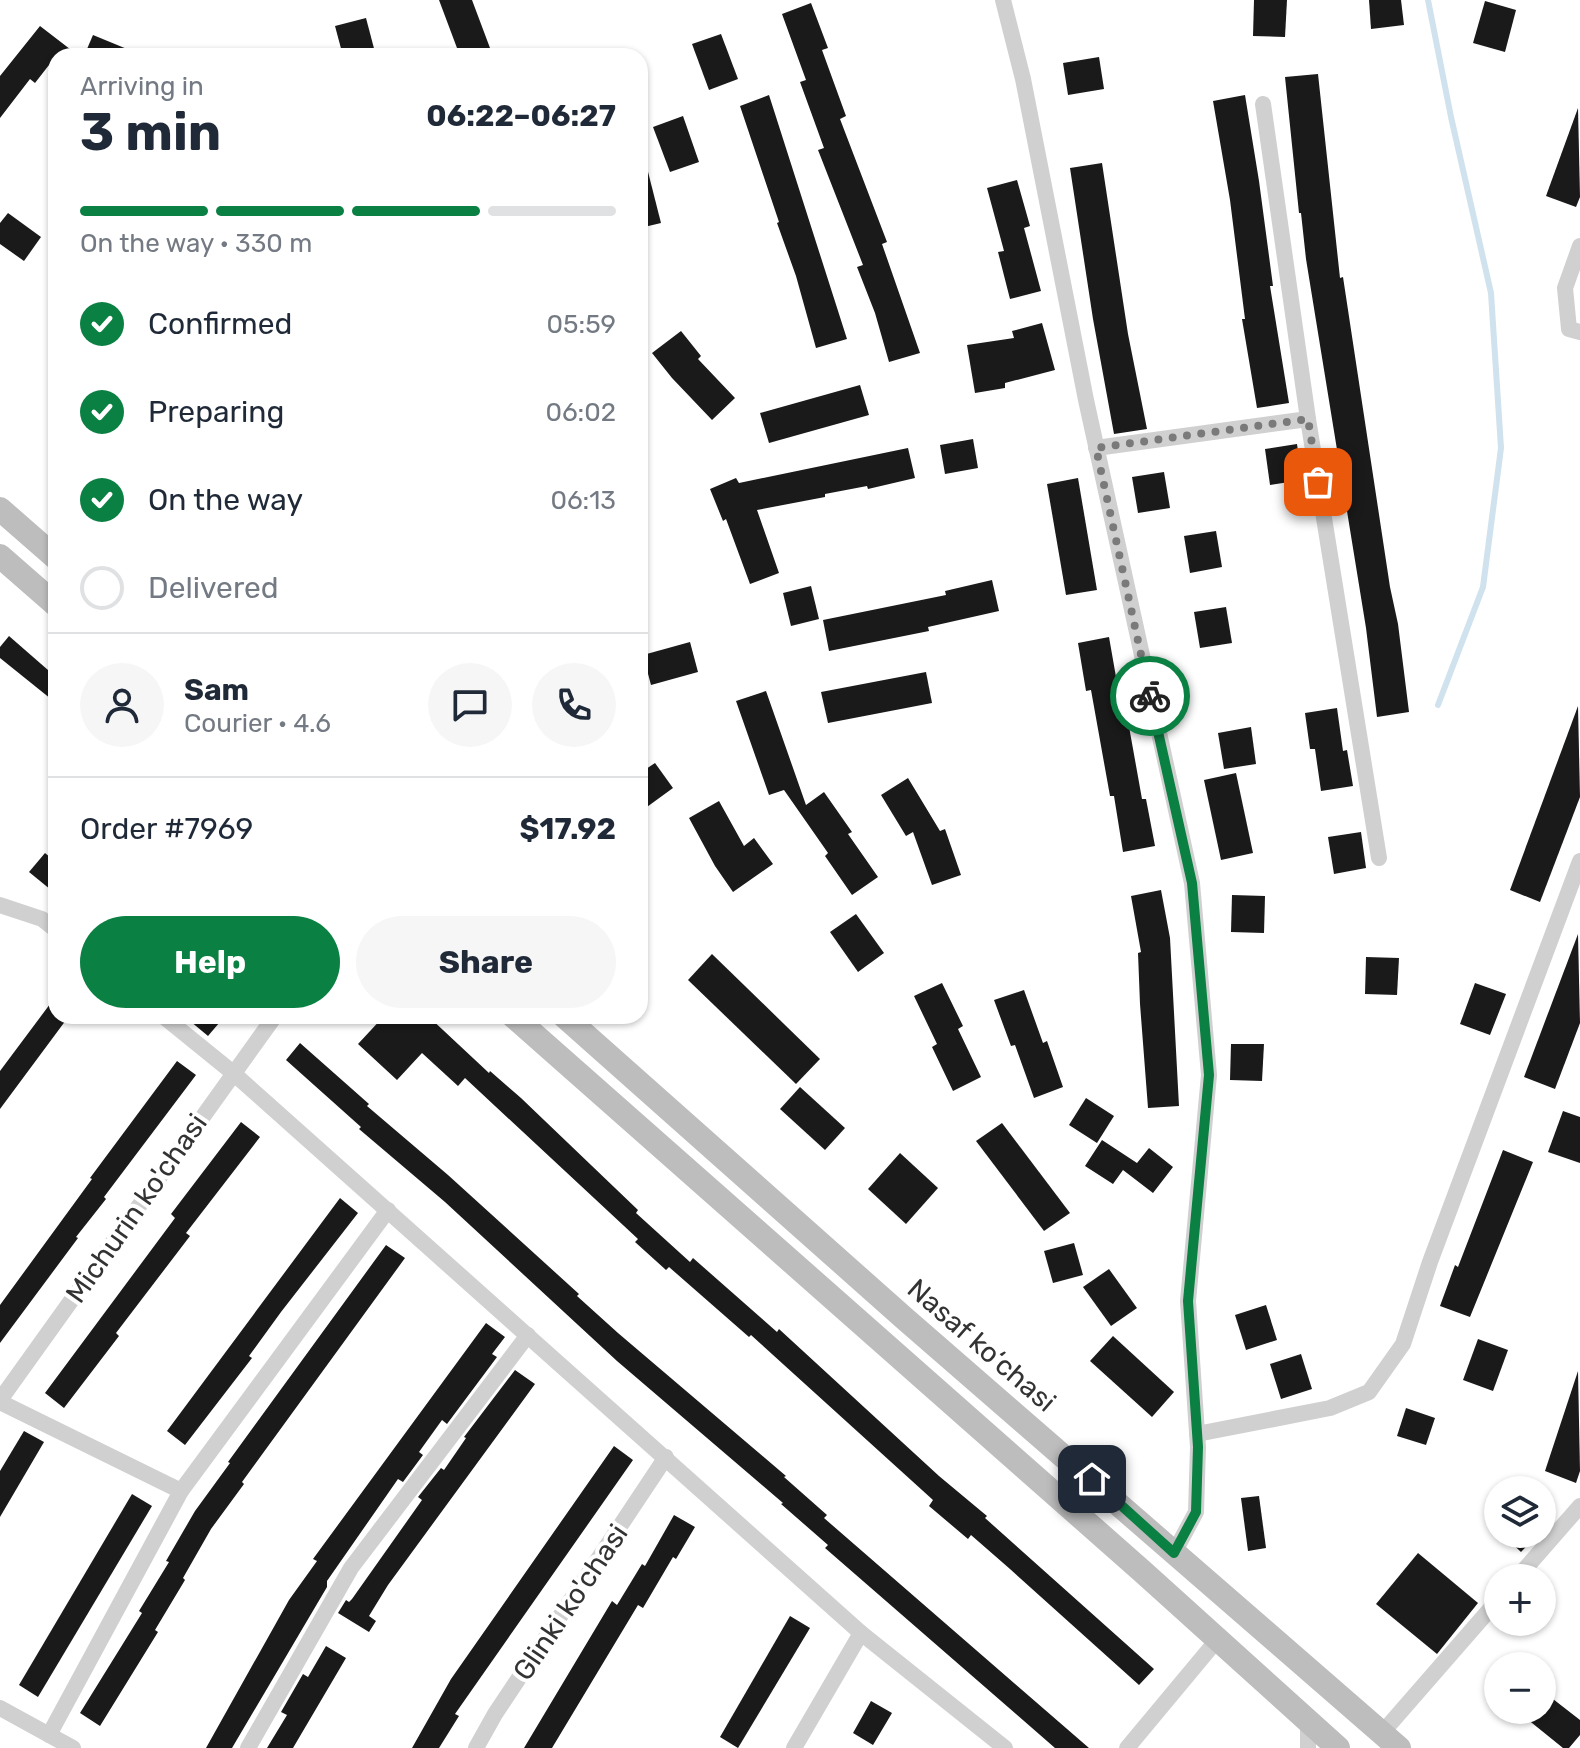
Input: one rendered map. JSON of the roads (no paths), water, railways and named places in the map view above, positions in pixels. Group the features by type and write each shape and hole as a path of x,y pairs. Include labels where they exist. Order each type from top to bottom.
{"main road":[{"path":"0,509 48,551"},
{"path":"0,556 48,598"},
{"path":"522,1024 1338,1748"},
{"name":"Nasaf ko‘chasi","path":"573,1024 904,1318 1390,1741"}],"street":[{"path":"1003,0 1023,79 1096,448 1192,883 1209,1075 1188,1301 1197,1434 1196,1512 1174,1553"},
{"path":"1263,104 1308,419 1379,858"},
{"path":"1580,246 1565,288 1569,329 1580,332"},
{"path":"1096,448 1308,419"},
{"path":"1197,1434 1330,1408 1369,1392 1403,1344 1430,1262 1576,884 1580,861"},
{"path":"0,905 48,924"},
{"path":"173,1024 388,1210 861,1633 1005,1748"},
{"name":"Michurin ko'chasi","path":"0,1401 269,1024"},
{"path":"49,1735 181,1491 388,1210"},
{"path":"248,1748 351,1568 528,1335"},
{"path":"0,1401 181,1491"},
{"name":"Glinki ko'chasi","path":"476,1748 495,1714 666,1457"},
{"path":"1529,1564 1580,1506"},
{"path":"1390,1741 1484,1618"},
{"path":"794,1748 861,1633"},
{"path":"1127,1748 1217,1640"},
{"path":"0,1708 73,1748"},
{"path":"1308,1722 1308,1748"}],"waterway":[{"path":"1428,0 1491,293 1501,448 1483,587 1438,705"}]}
